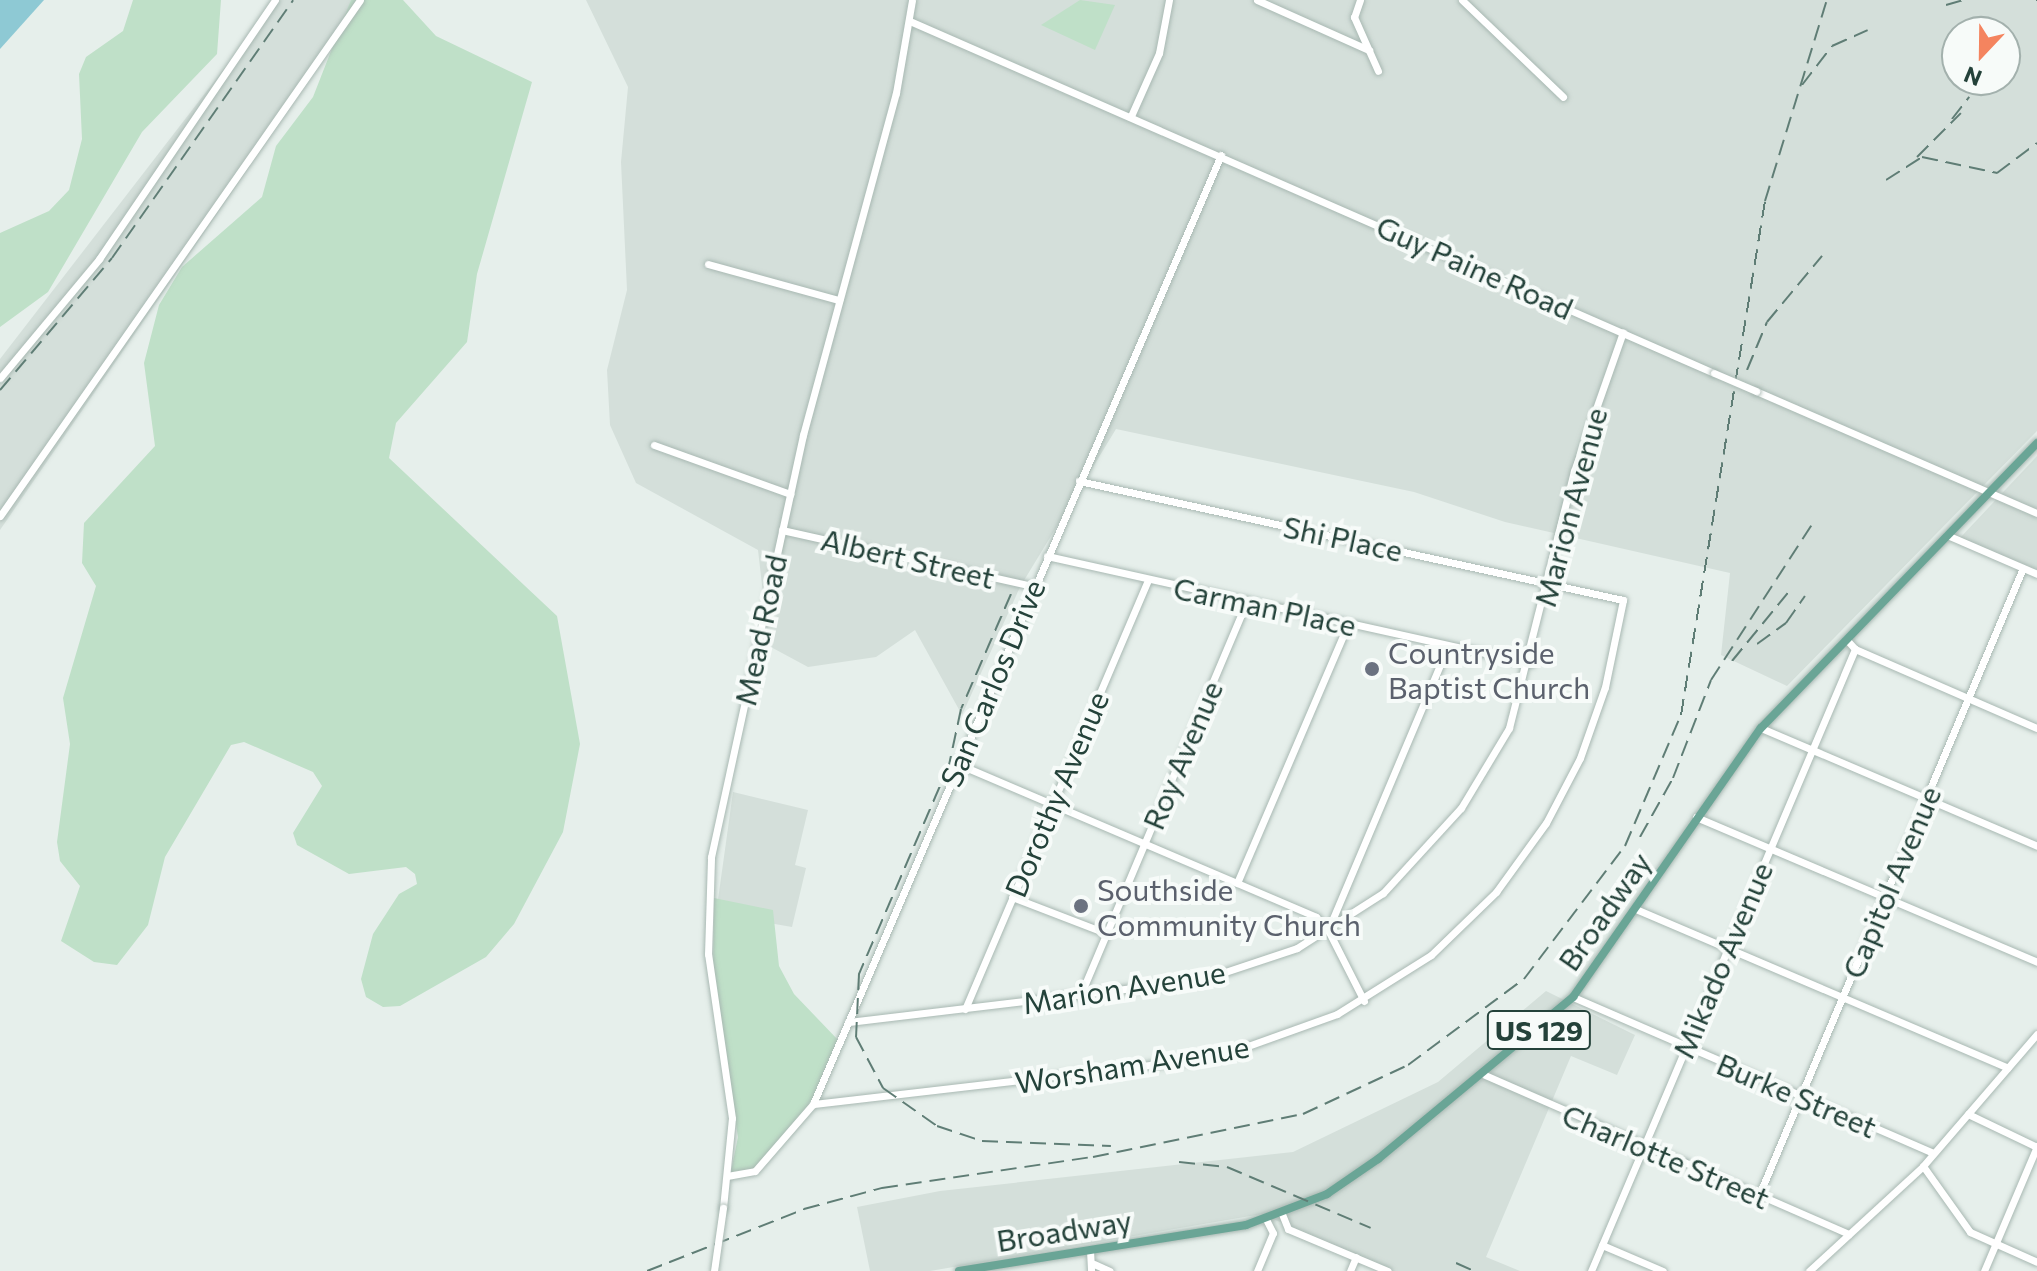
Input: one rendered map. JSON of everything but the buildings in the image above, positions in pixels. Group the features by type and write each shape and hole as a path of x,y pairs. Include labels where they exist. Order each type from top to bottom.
{"main road":[{"name":"Broadway","path":"959,1271 1266,1219 1282,1214 1355,1176 1485,1075 1573,997 1638,910 1696,817 1761,728 2037,443"}],"street":[{"path":"0,378 99,259 275,0"},
{"path":"0,516 360,0"},
{"name":"Mead Road","path":"714,1271 732,1118 708,954 708,883 790,494 912,22 912,0"},
{"path":"1131,116 1159,53 1169,0"},
{"path":"1257,0 1369,50"},
{"path":"1360,0 1354,17 1378,71"},
{"path":"1462,0 1563,97"},
{"name":"Guy Paine Road","path":"912,22 2037,513"},
{"name":"San Carlos Drive","path":"727,1176 755,1171 813,1104 1033,586 1221,155"},
{"path":"708,264 839,300"},
{"name":"Marion Avenue","path":"848,1022 1080,996 1219,976 1328,930 1383,893 1454,817 1509,728 1531,663 1578,458 1623,332"},
{"path":"654,445 790,494"},
{"name":"Shi Place","path":"1079,481 1606,596"},
{"name":"Albert Street","path":"782,530 1033,586"},
{"path":"1947,535 2037,574"},
{"name":"Carman Place","path":"1047,556 1531,663"},
{"name":"Capitol Avenue","path":"1759,1195 2023,568"},
{"name":"Dorothy Avenue","path":"965,1009 1148,580"},
{"name":"Worsham Avenue","path":"813,1104 1217,1057 1364,1001 1454,935 1546,823 1605,687 1623,600 1606,596"},
{"name":"Roy Avenue","path":"1080,996 1247,601"},
{"path":"1237,883 1348,624"},
{"path":"1846,639 1855,649 2037,728"},
{"path":"1328,930 1448,646"},
{"name":"Mikado Avenue","path":"1591,1271 1855,649"},
{"path":"1761,728 2037,846"},
{"path":"958,764 1321,919 1364,1001"},
{"path":"1696,817 2037,962"},
{"path":"1012,897 1106,933"},
{"path":"1638,910 2008,1068"},
{"name":"Burke Street","path":"1573,997 1933,1153"},
{"path":"1809,1271 1923,1166 2037,1034"},
{"name":"Charlotte Street","path":"1485,1075 1849,1234"},
{"path":"1968,1114 2037,1146 1984,1271"},
{"path":"1923,1166 1962,1225 2037,1262"},
{"path":"1282,1214 1288,1229 1388,1271"},
{"path":"1257,1271 1273,1233 1266,1219"},
{"path":"1602,1245 1663,1271"},
{"path":"1090,1250 1092,1268 1110,1271"},
{"path":"1350,1271 1356,1257"}],"shaded area":[{"path":"277,0 364,0 0,530 0,359"},
{"path":"586,0 2037,0 2037,431 1787,686 1721,655 1730,573 1505,522 1414,492 1116,429 1020,587 962,715 915,630 876,657 808,667 769,646 758,550 636,483 610,425 607,370 627,290 621,162 628,87"},
{"path":"2037,456 2037,571 1959,539"},
{"path":"733,792 808,810 795,865 806,868 792,927 716,914"},
{"path":"1546,991 1635,1035 1617,1075 1571,1056 1486,1257 1520,1271 1392,1271 1262,1214 930,1271 870,1271 857,1207 940,1191 1293,1152 1438,1082"}],"green space":[{"path":"133,0 221,0 217,54 142,132 48,292 0,327 0,233 49,211 69,190 82,139 79,74 86,57 123,31"},
{"path":"351,0 403,0 436,36 532,82 477,274 467,342 396,423 389,458 557,616 580,744 563,832 514,924 486,957 400,1006 383,1007 366,997 361,979 373,934 399,894 417,884 415,874 406,867 349,874 297,845 293,833 322,786 313,772 244,742 231,745 165,857 148,925 117,965 94,962 61,941 80,886 60,861 57,842 70,744 63,698 96,586 82,563 84,523 155,446 144,363 159,305 182,267 262,197 276,146 313,97"},
{"path":"1080,0 1115,5 1095,50 1041,25"},
{"path":"714,898 773,910 779,966 794,994 839,1041 812,1105 758,1168 730,1176 738,1137 713,978"}],"water":[{"path":"0,0 44,0 0,49"}],"railway":[{"path":"0,390 112,258 293,0"},
{"path":"647,1271 804,1209 882,1188 1093,1157 1303,1114 1408,1065 1524,979 1625,846 1681,715 1765,201 1827,0"},
{"path":"1946,5 1963,0"},
{"path":"1802,85 1832,46 1868,30"},
{"path":"1952,119 1969,97"},
{"path":"1917,157 1961,113"},
{"path":"1886,180 1922,157 1997,173 2037,143"},
{"path":"1747,370 1767,322 1822,256"},
{"path":"1640,837 1673,778 1711,680 1815,520"},
{"path":"1732,661 1791,589"},
{"path":"1011,594 961,709 949,765 859,974 856,1037 883,1088 937,1126 982,1141 1111,1146"},
{"path":"1757,644 1786,623 1805,596"},
{"path":"1179,1162 1227,1167 1371,1228"},
{"path":"1456,1263 1474,1271"}],"place":[{"name":"Countryside Baptist Church","path":"1372,669"},
{"name":"Southside Community Church","path":"1081,906"}]}
